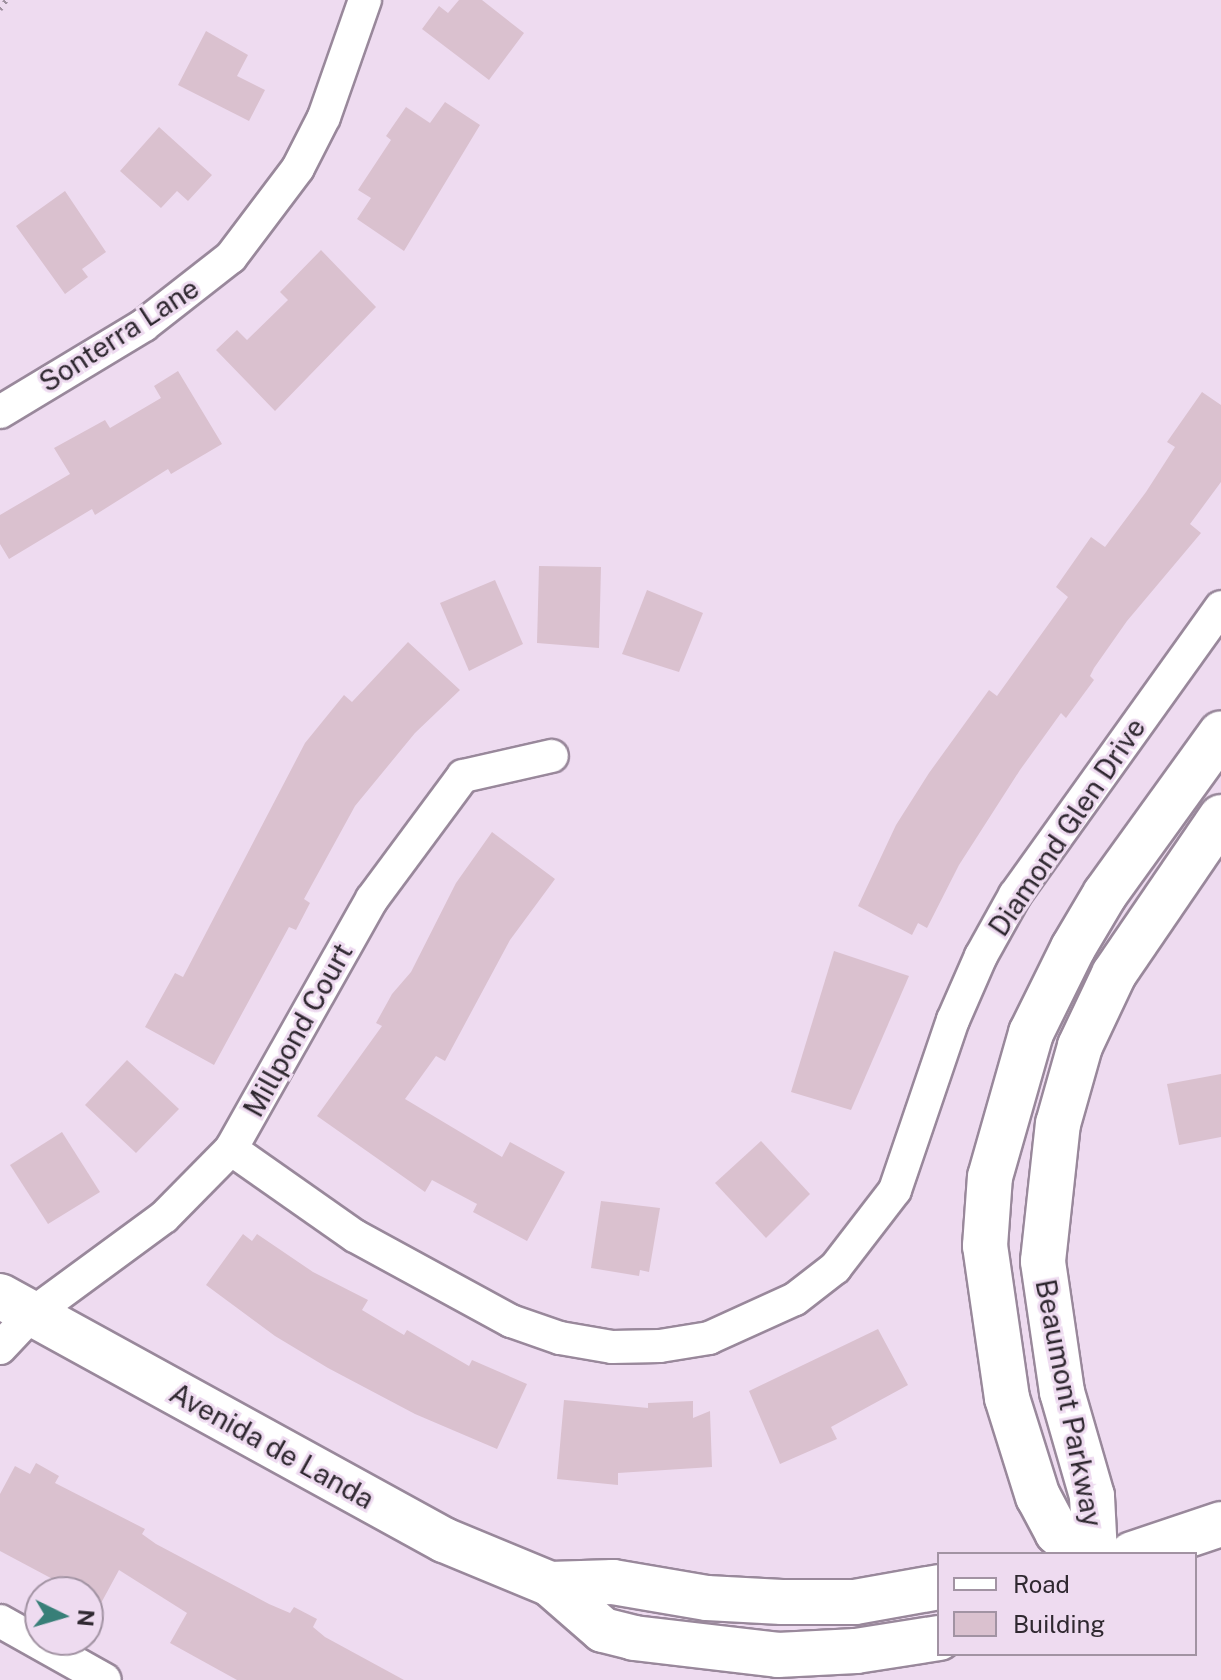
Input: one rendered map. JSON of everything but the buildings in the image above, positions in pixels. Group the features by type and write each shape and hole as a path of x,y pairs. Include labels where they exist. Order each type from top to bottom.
{"street":[{"name":"Sonterra Lane","path":"0,412 144,325 231,257 298,168 324,117 365,0"},
{"name":"Diamond Glen Drive","path":"231,1149 355,1236 511,1321 560,1338 612,1347 660,1346 709,1338 795,1299 835,1268 895,1190 953,1020 981,956 1015,895 1221,607"},
{"name":"Beaumont Parkway","path":"1080,1552 1057,1532 1038,1497 1007,1398 993,1325 985,1246 990,1177 1031,1033 1073,948 1105,894 1221,733"},
{"name":"Millpond Court","path":"0,1348 16,1305 164,1217 203,1184 231,1149 372,899 463,776 552,756"},
{"name":"Beaumont Parkway","path":"1095,1552 1092,1496 1062,1392 1043,1261 1058,1124 1080,1046 1114,974 1221,817"},
{"name":"Avenida de Landa","path":"16,1305 444,1540 550,1584 603,1630 634,1638 778,1655 856,1651 937,1638"},
{"path":"1138,1552 1221,1524"},
{"name":"Avenida de Landa","path":"550,1584 613,1582 707,1598 782,1602 855,1602 937,1587"},
{"path":"0,1621 105,1680"}],"path":[{"path":"0,9 6,0"}]}
